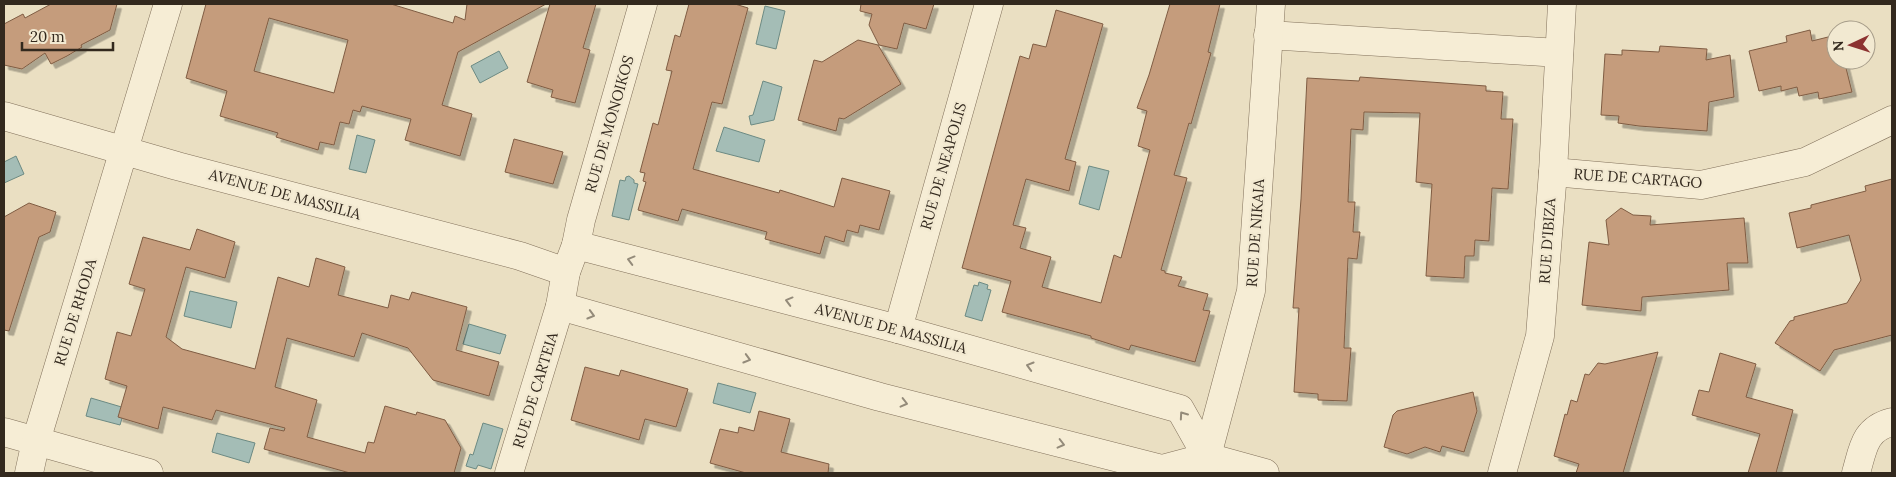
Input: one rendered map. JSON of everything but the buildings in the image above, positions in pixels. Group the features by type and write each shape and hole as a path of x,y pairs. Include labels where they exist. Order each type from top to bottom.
{"street":[{"name":"RUE DE RHODA","path":"29,473 36,441 168,4"},
{"name":"RUE DE MONOIKOS","path":"576,245 581,220 643,4"},
{"name":"RUE DE NEAPOLIS","path":"898,329 989,4"},
{"name":"RUE DE NIKAIA","path":"1205,465 1251,291 1271,4"},
{"name":"RUE D'IBIZA","path":"1502,473 1540,336 1553,172 1562,4"},
{"path":"1268,35 1559,53"},
{"name":"AVENUE DE MASSILIA","path":"4,116 520,256 566,272"},
{"name":"RUE DE CARTAGO","path":"1553,172 1701,185 1805,162 1892,120"},
{"name":"AVENUE DE MASSILIA","path":"576,245 898,329 1180,409 1205,465"},
{"path":"576,245 566,272 560,306 880,397 1162,470 1205,465 1265,473"},
{"name":"RUE DE CARTEIA","path":"509,473 560,306"},
{"path":"1856,473 1866,440 1880,425 1892,422"},
{"path":"4,432 149,473"}],"water":[{"path":"765,6 785,11 776,49 756,44"},
{"path":"499,51 508,68 480,83 471,66"},
{"path":"763,81 782,87 774,120 751,125 749,116 753,115"},
{"path":"724,127 765,140 759,162 716,151"},
{"path":"357,135 375,140 366,173 349,169"},
{"path":"16,156 24,174 4,183 4,162"},
{"path":"1089,166 1109,171 1099,210 1079,204"},
{"path":"629,176 634,180 634,183 638,184 629,220 612,216 620,180 625,181 626,177"},
{"path":"979,282 988,285 987,289 991,290 982,321 965,316 974,285 978,286"},
{"path":"190,291 237,302 231,328 184,316"},
{"path":"469,324 506,335 500,354 463,344"},
{"path":"718,383 756,393 750,413 713,403"},
{"path":"91,398 125,408 120,425 86,416"},
{"path":"483,423 503,429 491,469 478,465 476,469 466,466 470,454 473,455"},
{"path":"217,433 255,443 249,463 212,452"}]}
